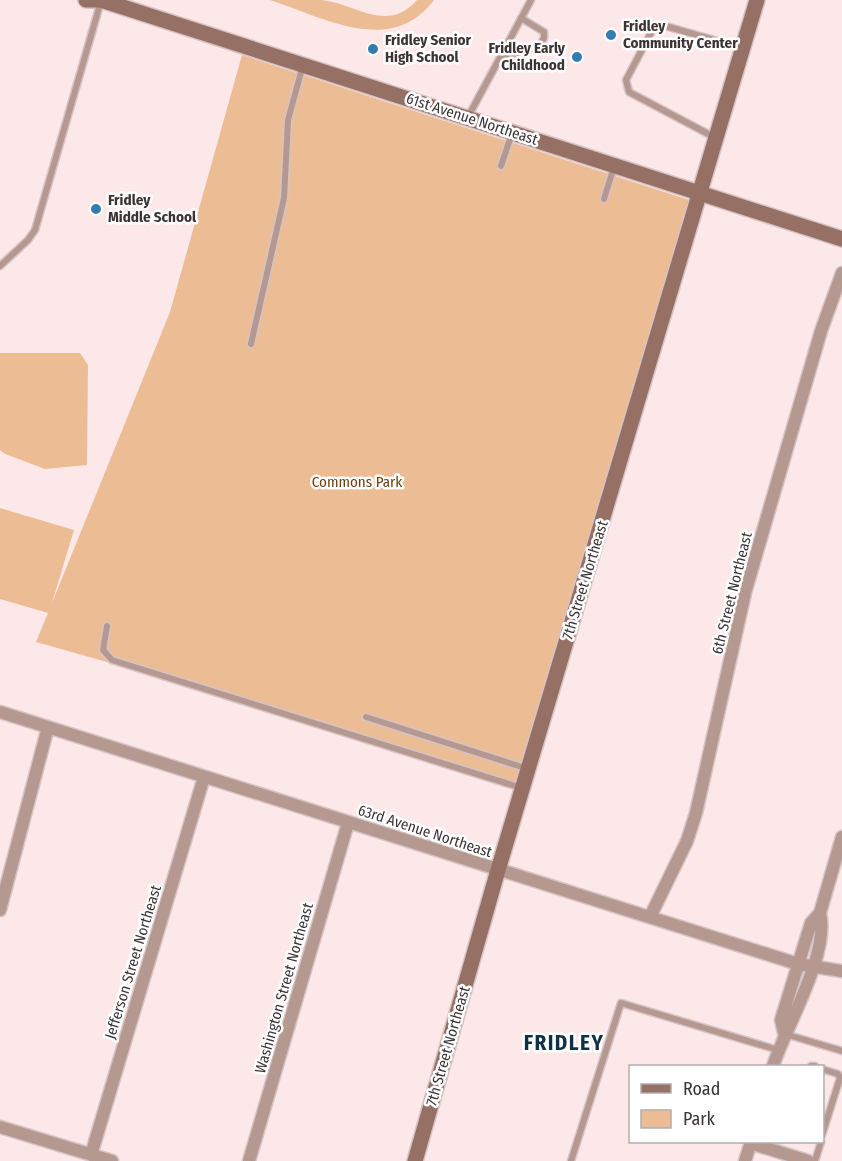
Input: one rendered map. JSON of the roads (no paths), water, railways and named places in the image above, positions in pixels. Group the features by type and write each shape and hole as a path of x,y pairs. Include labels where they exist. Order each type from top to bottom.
{"street":[{"name":"61st Avenue Northeast","path":"86,0 101,0 842,239"},
{"name":"7th Street Northeast","path":"415,1161 498,870 757,0"},
{"name":"6th Street Northeast","path":"650,917 687,841 699,803 745,593 821,331 842,273"},
{"name":"63rd Avenue Northeast","path":"0,712 798,964 842,971"},
{"path":"0,910 48,727"},
{"name":"Jefferson Street Northeast","path":"91,1155 204,777"},
{"name":"Washington Street Northeast","path":"249,1161 348,823"},
{"path":"784,1033 781,1020 811,923 820,913 842,837"},
{"path":"773,1065 784,1033 793,1023 812,968 823,927 820,913"},
{"path":"0,1127 112,1161"},
{"path":"745,1161 751,1143"},
{"path":"754,1143 808,1161"}],"lane":[{"path":"0,266 28,240 35,230 101,0"},
{"path":"468,117 531,0"},
{"path":"501,57 535,50 544,38 540,28 521,18"},
{"path":"716,138 629,92 626,80 653,29 662,25 742,48"},
{"path":"251,344 283,206 288,120 303,65"},
{"path":"501,166 512,132"},
{"path":"604,199 615,166"},
{"path":"107,626 103,650 112,660 523,788"},
{"path":"366,717 528,770"},
{"path":"571,1161 621,1003 778,1050"},
{"path":"784,1033 842,1051"},
{"path":"824,1070 838,1074 840,1078 824,1129"},
{"path":"815,1161 820,1143"}],"place":[{"name":"Fridley Community Center","path":"611,35"},
{"name":"Fridley Senior High School","path":"373,49"},
{"name":"Fridley Early Childhood","path":"577,57"},
{"name":"Fridley Middle School","path":"96,209"}],"district":[{"name":"FRIDLEY","path":"564,1043"}],"park label":[{"name":"Commons Park","path":"357,482"}]}
